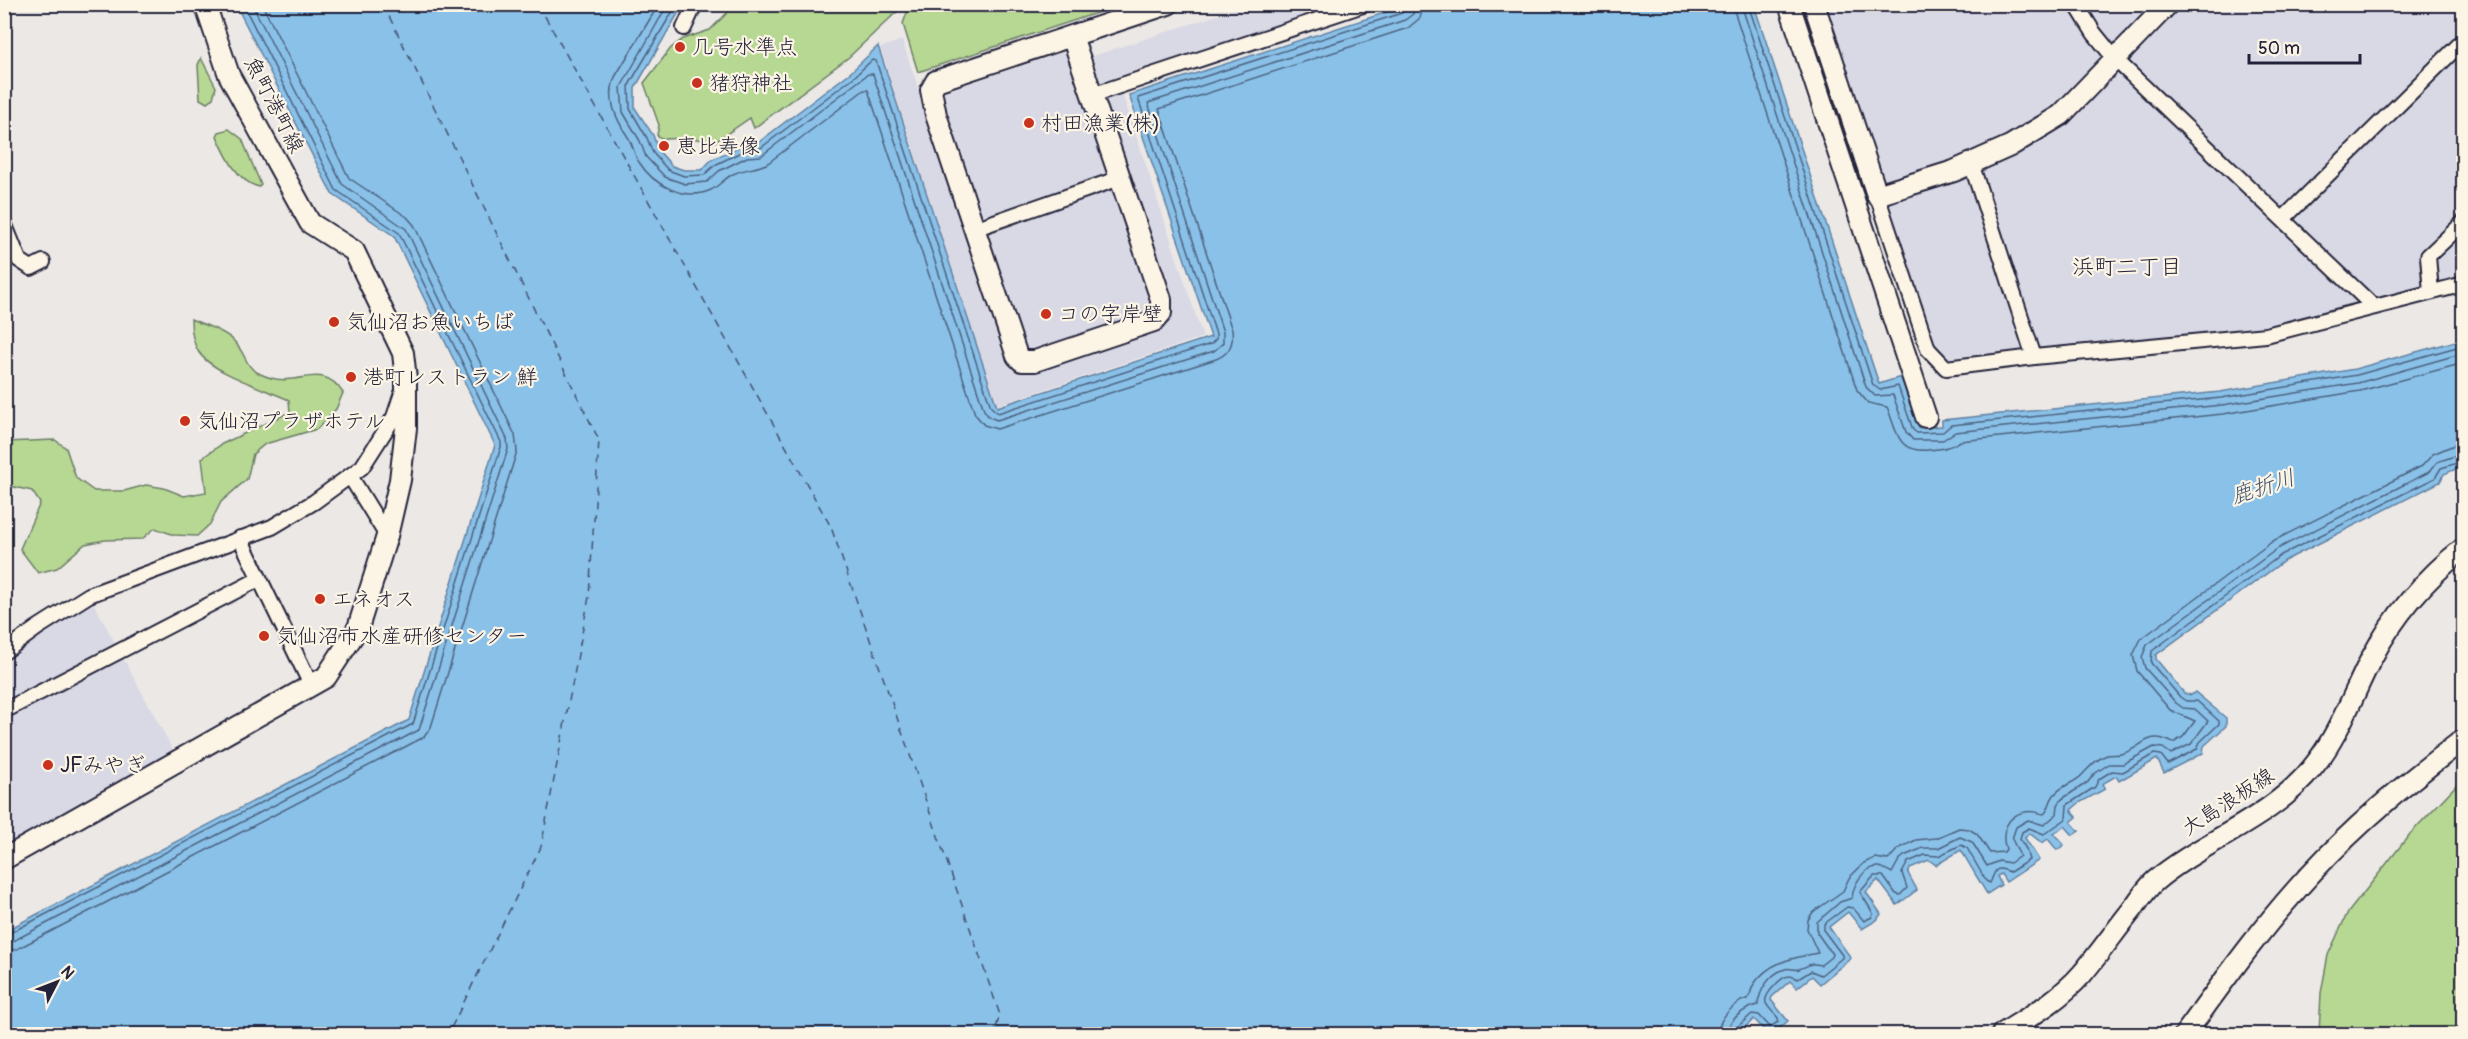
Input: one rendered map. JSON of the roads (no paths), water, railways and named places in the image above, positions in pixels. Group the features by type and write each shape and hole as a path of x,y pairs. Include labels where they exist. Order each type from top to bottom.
{"street":[{"name":"魚町港町線","path":"205,4 229,75 310,223 354,251 403,353 406,380"},
{"path":"684,28 695,4"},
{"path":"1072,36 1161,299 1161,314 1154,321 1035,361 1022,361 1017,356 974,229 936,115 931,90 936,81 1168,4"},
{"path":"1092,95 1366,4"},
{"path":"1789,4 1926,417"},
{"path":"1814,4 1928,349 1946,368 2034,357 2266,335 2463,284"},
{"path":"2076,4 2094,33 2115,59 2374,307"},
{"path":"1877,195 1954,171 2010,146 2061,115 2168,4"},
{"path":"2283,219 2463,40"},
{"path":"1971,163 2034,357"},
{"path":"974,229 1120,178"},
{"path":"2431,292 2428,256 2463,222"},
{"path":"4,223 19,260 31,268 43,262"},
{"path":"4,652 89,595 272,527 315,502 362,467 394,417 406,380"},
{"path":"4,859 326,677 358,628 387,536 400,480 406,428 406,380"},
{"path":"350,476 387,536"},
{"path":"240,538 311,685"},
{"name":"大島浪板線","path":"2002,1035 2057,1000 2081,975 2151,884 2176,864 2268,808 2295,787 2313,767 2332,738 2371,658 2397,617 2425,584 2463,548"},
{"path":"4,711 259,579"},
{"path":"2185,1035 2243,954 2297,888 2362,825 2463,739"}],"water":[{"name":"鹿折川","path":"236,5 683,5 635,88 635,108 653,135 658,150 672,166 684,170 702,170 711,160 748,142 755,145 851,72 878,46 997,407 1211,337 1129,95 1409,5 1754,5 1879,384 1901,377 1919,428 1942,426 1942,420 2220,392 2355,369 2463,339 2463,466 2444,474 2440,482 2284,561 2156,655 2156,659 2184,693 2191,695 2195,692 2226,718 2226,726 2204,746 2203,753 2164,773 2157,759 2119,781 2116,776 2102,784 2105,789 2071,810 2077,817 2071,822 2079,831 2073,835 2065,826 2054,834 2064,845 2057,850 2048,839 2042,843 2029,833 2025,838 2039,860 2006,882 2001,874 1997,876 2001,885 1987,894 1961,850 1936,865 1929,860 1910,868 1908,873 1917,890 1897,905 1878,880 1866,892 1881,914 1877,920 1862,929 1848,912 1829,927 1851,958 1820,984 1812,976 1797,988 1790,981 1772,997 1771,1000 1788,1021 1773,1034 1768,1034 1754,1019 1738,1034 5,1034 5,931 409,720 495,445 394,236 332,194"}],"place":[{"name":"几号水準点","path":"680,47"},
{"name":"猪狩神社","path":"697,83"},
{"name":"村田漁業(株)","path":"1029,123"},
{"name":"恵比寿像","path":"664,146"},
{"name":"コの字岸壁","path":"1046,314"},
{"name":"気仙沼お魚いちば","path":"334,322"},
{"name":"港町レストラン 鮮","path":"351,377"},
{"name":"気仙沼プラザホテル","path":"185,421"},
{"name":"エネオス","path":"320,599"},
{"name":"気仙沼市水産研修センター","path":"264,636"},
{"name":"JFみやぎ","path":"48,765"}],"district":[{"name":"浜町二丁目","path":"2127,267"}]}
